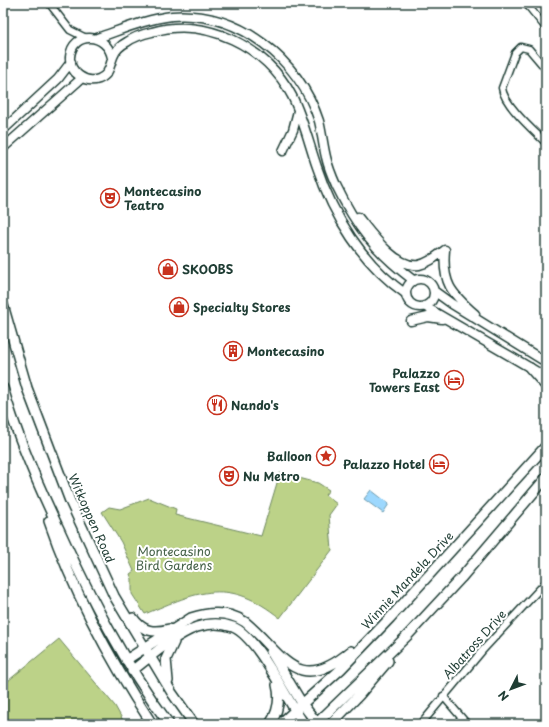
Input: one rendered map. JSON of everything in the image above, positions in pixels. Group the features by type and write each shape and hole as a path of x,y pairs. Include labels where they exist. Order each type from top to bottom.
{"main road":[{"name":"Witkoppen Road","path":"3,305 27,388 47,445 70,500 114,596 172,693 194,724"},
{"path":"530,368 546,386"},
{"path":"3,388 38,485 61,555 85,608 112,660 152,724"},
{"name":"Winnie Mandela Drive","path":"280,724 303,705 390,618 546,446"},
{"path":"264,641 303,705 316,723 408,635 461,578 546,478"},
{"path":"38,485 103,620 132,671 169,724"},
{"path":"114,596 137,623 146,630 158,632 174,628"},
{"path":"126,660 191,618 203,614 218,613 238,618 253,628 264,641 292,666 302,671 319,670 337,662 390,618"},
{"path":"132,671 176,639 196,627 207,624 219,624 234,627 251,642 275,676 295,712 304,724"},
{"path":"331,724 364,690 404,643 408,635"},
{"path":"172,693 166,673 166,659 176,639"},
{"path":"270,724 279,704 279,694 275,676"}],"street":[{"path":"3,130 58,79 70,62 73,40 70,30 49,3"},
{"path":"524,3 546,28"},
{"path":"70,30 86,38 97,38 146,22 173,16 200,18 218,21 253,36 269,47 284,60 306,94 318,120 331,172 355,221 375,248 413,280 426,280 429,282 434,291 452,304 546,362"},
{"path":"70,62 73,69 82,78 90,80 101,78 109,70 112,58 127,41 160,30 174,28 193,28 214,32 229,37 247,47 274,69 292,96 327,194 345,228 363,253 386,278 406,294"},
{"path":"72,51 75,45 86,38"},
{"path":"97,38 108,46 112,58"},
{"path":"545,65 529,49 524,47 518,49 509,67 502,88 509,103 546,143"},
{"path":"3,148 82,78"},
{"path":"283,151 293,130 298,111"},
{"path":"345,201 377,240 402,263 418,266 435,258 445,250 444,274 447,283 454,294 491,328"},
{"path":"413,280 408,285 406,294 408,300 413,305 424,306 546,377"},
{"path":"424,306 431,302 434,291"},
{"path":"411,321 422,317 435,317 456,324"},
{"name":"Albatross Drive","path":"421,724 443,696 546,582"},
{"path":"443,696 467,724"}],"green space":[{"name":"Montecasino Bird Gardens","path":"280,473 318,483 329,490 325,495 337,504 329,515 332,550 280,618 262,605 245,597 229,593 214,592 198,594 182,599 145,614 132,594 132,579 130,574 134,571 121,542 102,512 109,507 120,509 149,498 176,509 175,515 261,536"},
{"path":"59,639 115,706 125,724 3,724 3,685"}],"water":[{"path":"371,490 389,504 383,513 364,499"}],"place":[{"name":"Montecasino Teatro","path":"110,198"},
{"name":"SKOOBS","path":"168,269"},
{"name":"Specialty Stores","path":"179,307"},
{"name":"Montecasino","path":"233,351"},
{"name":"Palazzo Towers East","path":"454,380"},
{"name":"Nando's","path":"217,405"},
{"name":"Balloon","path":"326,456"},
{"name":"Palazzo Hotel","path":"439,464"},
{"name":"Nu Metro","path":"229,476"}]}
